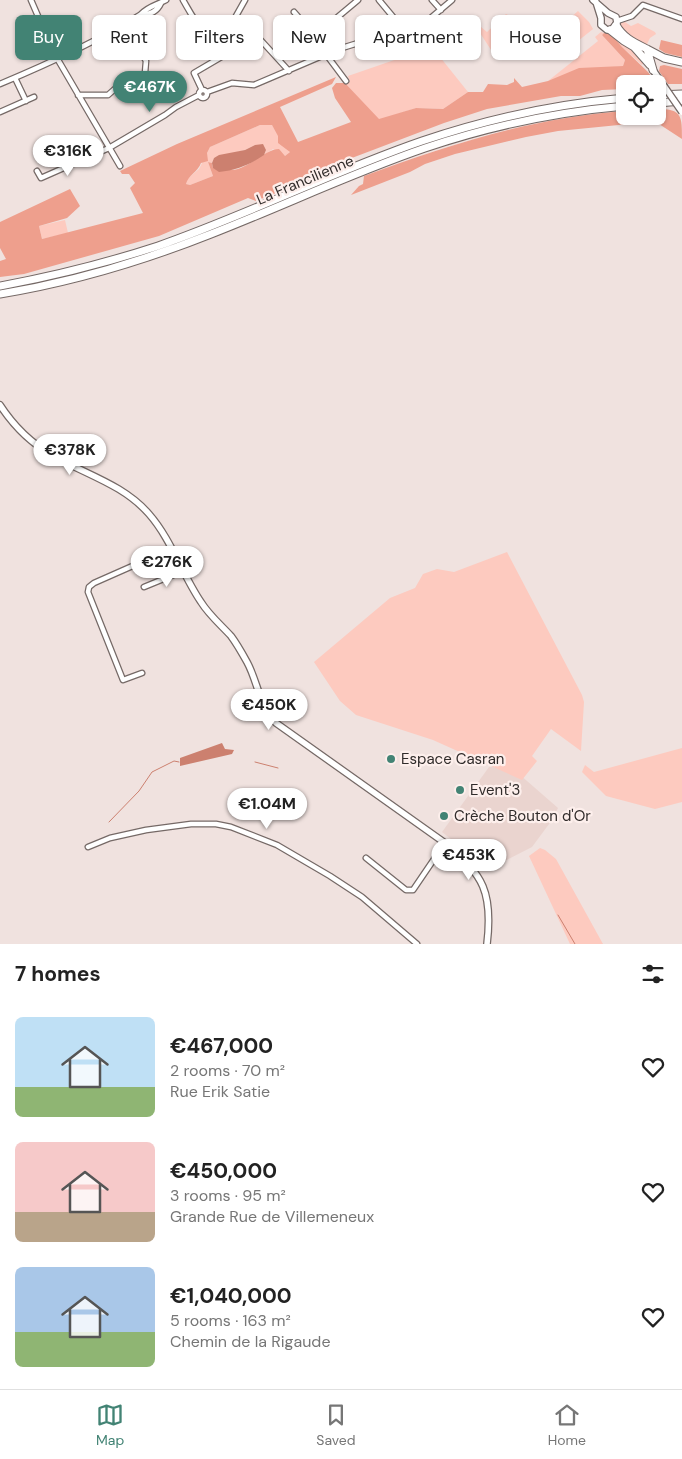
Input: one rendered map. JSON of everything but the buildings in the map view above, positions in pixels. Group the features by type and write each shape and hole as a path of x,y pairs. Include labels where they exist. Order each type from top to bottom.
{"highway":[{"path":"614,25 627,38 647,49 664,58 682,62"},
{"path":"614,25 624,41 634,47 654,70"},
{"path":"647,49 654,70"},
{"path":"654,70 657,62 664,58"},
{"path":"666,95 682,94"},
{"name":"La Francilienne","path":"0,286 64,273 158,246 386,154 456,131 546,109 616,99"},
{"path":"666,102 682,101"},
{"name":"La Francilienne","path":"0,294 67,281 161,253 379,165 458,138 548,116 616,107"}],"main road":[{"path":"595,1 608,13 614,15 614,25 604,29 601,25 601,18 595,1"},
{"path":"601,18 608,13"},
{"path":"654,70 682,112"},
{"path":"0,405 18,428 46,451 121,490 138,502 150,514 202,604 232,638 242,654 251,669 268,715 276,723 444,843 469,863 484,888 489,906 490,921 487,944"}],"street":[{"path":"31,0 38,15"},
{"path":"183,0 203,31 211,35 223,35 227,32 245,0"},
{"path":"340,15 358,0"},
{"path":"379,0 392,15"},
{"path":"432,0 441,10"},
{"path":"435,15 452,0"},
{"path":"149,15 158,9 163,1"},
{"path":"614,25 632,16 643,5 682,19"},
{"path":"37,171 41,178 109,148 165,115 176,106 199,95 204,98 206,96 204,91 194,73 257,36 289,71"},
{"path":"0,84 55,60"},
{"path":"58,60 120,166"},
{"path":"78,96 108,95 117,87 135,87 139,85 146,73 145,60"},
{"path":"204,91 232,83 254,85 313,60"},
{"path":"330,60 346,81"},
{"path":"16,78 26,101"},
{"path":"0,112 34,97"},
{"path":"142,673 123,680 88,592 89,587 171,548"},
{"path":"144,587 183,571"},
{"path":"88,847 110,838 146,830 191,824 216,824 231,827 277,845 330,876 362,897 418,944"},
{"path":"366,858 406,890 411,891 444,843"}],"shaded area":[{"path":"578,11 593,29 580,39 580,15 573,15"},
{"path":"619,22 625,22 631,26 638,23 655,32 656,34 650,38 647,44 650,49 622,32"},
{"path":"481,27 487,32 491,28 491,50 481,35"},
{"path":"601,32 604,33 602,35 625,60 623,66 548,81 574,60 580,60 580,55 598,41 595,37"},
{"path":"604,33 611,34 650,75 616,75 616,89 602,90 580,96 561,96 487,109 444,123 315,172 311,179 256,201 248,198 159,236 24,274 0,277 0,261 6,259 0,248 0,222 70,189 80,206 67,218 39,226 42,239 143,213 130,188 135,183 129,174 122,174 120,171 177,144 336,77 332,84 280,107 298,142 351,122 335,98 332,88 336,83 345,83 379,119 416,108 443,109 468,92 483,92 488,84 507,85 514,82 514,78 522,87 548,81 579,68 623,66 625,60 602,35","holes":["260,125 272,125 278,136 278,143 290,152 285,156 279,149 274,150 243,167 232,170 213,168 212,163 208,162 213,176 190,185 186,184 201,163 208,161 207,153 210,147"]},
{"path":"611,34 633,48 644,62 642,65 622,47"},
{"path":"661,40 682,45 682,57 665,53 659,49"},
{"path":"394,60 442,60 468,92 443,109 416,108 379,120 345,83 350,82 348,76"},
{"path":"664,65 682,69 682,84 668,84 666,75 662,75 659,71 660,66"},
{"path":"666,109 672,110 679,115 682,125 682,139 661,125 666,125"},
{"path":"616,112 616,125 619,125 558,131 455,154 425,164 410,172 351,195 363,184 364,176 460,143 525,126 591,114"},
{"path":"260,125 272,125 290,152 285,156 273,149 264,155 266,150 255,145 245,150 214,158 212,163 208,162 213,176 190,185 186,184 187,179 199,169 210,147"},
{"path":"263,144 266,150 264,155 248,164 232,170 219,172 213,168 214,158 219,155"},
{"path":"65,220 68,233 42,239 39,226"},
{"path":"507,552 584,702 581,751 551,729 532,756 537,761 522,780 433,740 356,715 340,701 314,662 390,598 415,588 423,574 437,569 454,572"},
{"path":"222,743 225,749 234,750 232,754 180,766 180,758"},
{"path":"682,748 682,802 655,809 606,796 582,772 585,765 594,772"},
{"path":"495,766 519,774 558,808 552,820 532,847 489,869 442,832 489,767"},
{"path":"540,848 556,859 603,944 570,944 529,856"}],"waterway":[{"path":"109,822 139,791 152,772 174,761 179,762"},
{"path":"255,762 278,768"},
{"path":"558,915 575,944"}],"place":[{"name":"Espace Casran","path":"391,759"},
{"name":"Event'3","path":"460,790"},
{"name":"Crèche Bouton d'Or","path":"444,816"}]}
